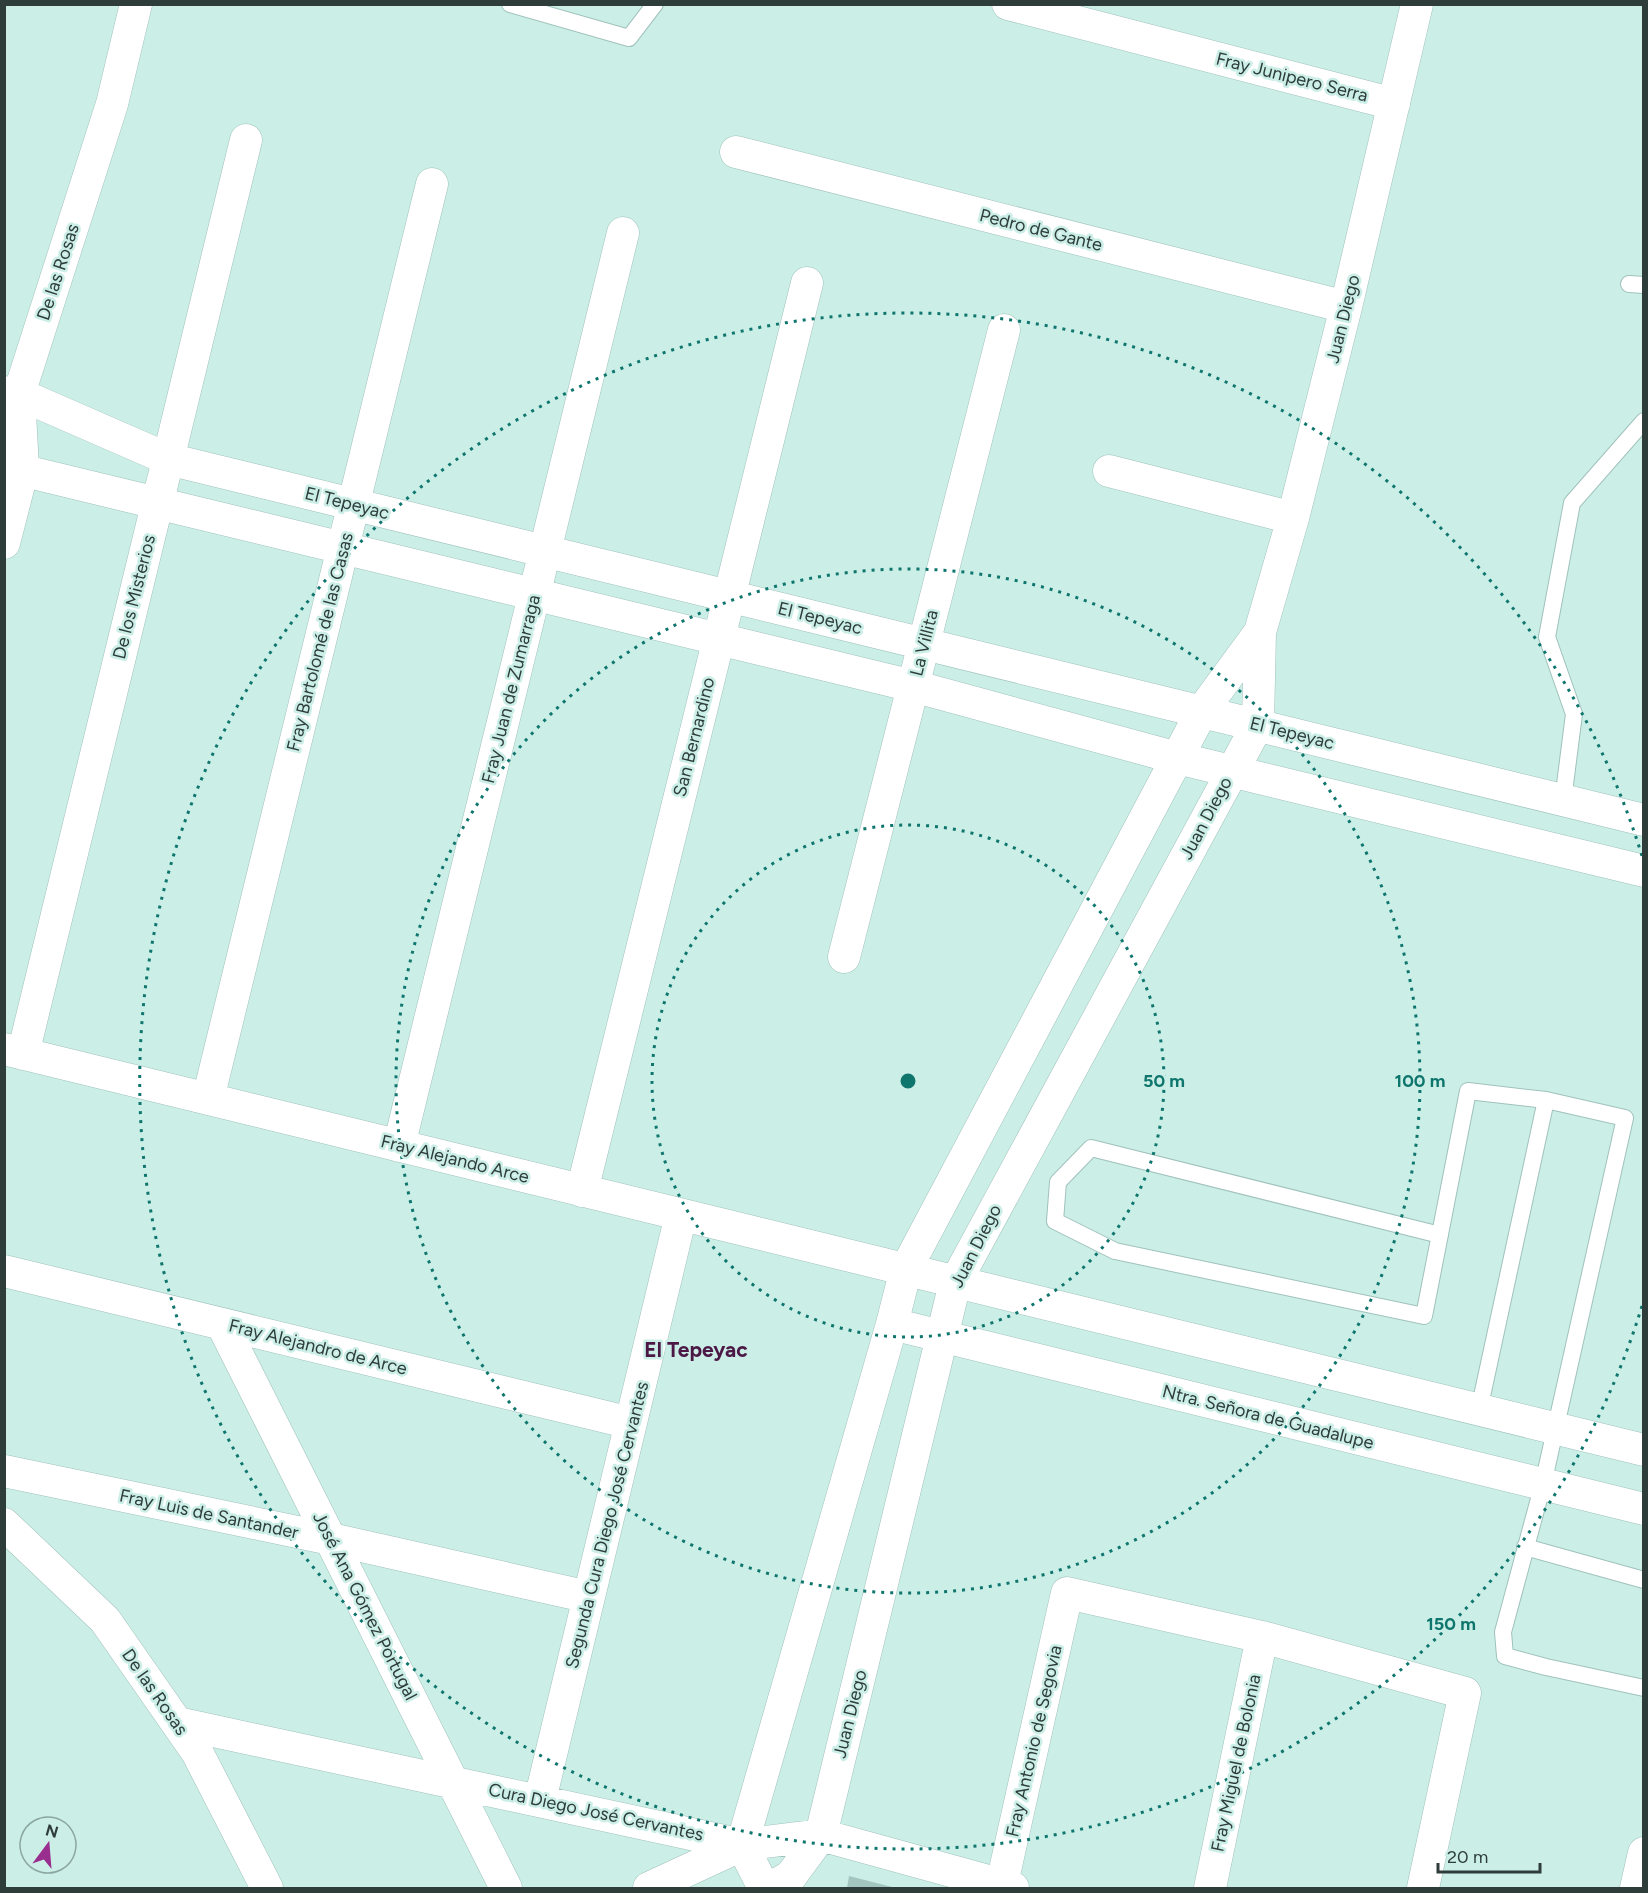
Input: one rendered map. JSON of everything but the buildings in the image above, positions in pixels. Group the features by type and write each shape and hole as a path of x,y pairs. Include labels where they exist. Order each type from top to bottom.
{"street":[{"name":"Fray Junipero Serra","path":"1008,4 1394,104"},
{"name":"Juan Diego","path":"771,1888 791,1876 821,1835 955,1283 1258,724 1260,632 1293,518 1346,308 1417,4"},
{"name":"De las Rosas","path":"4,543 14,468 12,393 112,104 135,5"},
{"name":"De los Misterios","path":"14,1052 158,502 246,140"},
{"name":"Pedro de Gante","path":"736,152 1346,308"},
{"name":"Fray Bartolomé de las Casas","path":"208,1099 432,184"},
{"name":"Fray Juan de Zumarraga","path":"399,1146 622,233"},
{"name":"San Bernardino","path":"582,1191 807,283"},
{"name":"La Villita","path":"844,957 1004,330"},
{"name":"El Tepeyac","path":"12,393 168,459 1644,820"},
{"path":"14,468 913,686 1177,758 1644,872"},
{"path":"1109,471 1293,518"},
{"name":"Juan Diego","path":"742,1845 906,1269 1202,711 1260,632"},
{"name":"Fray Alejando Arce","path":"14,1052 906,1269"},
{"name":"Segunda Cura Diego José Cervantes","path":"540,1800 681,1215"},
{"path":"906,1269 955,1283 1644,1450"},
{"name":"Fray Alejandro de Arce","path":"4,1271 631,1423"},
{"name":"José Ana Gómez Portugal","path":"222,1324 506,1888"},
{"name":"Ntra. Señora de Guadalupe","path":"892,1324 1644,1509"},
{"name":"Fray Luis de Santander","path":"4,1471 331,1539 590,1597"},
{"name":"De las Rosas","path":"4,1524 105,1620 197,1752 267,1888"},
{"name":"Fray Antonio de Segovia","path":"1005,1888 1067,1593 1262,1637"},
{"path":"1262,1637 1466,1693 1423,1888"},
{"name":"Fray Miguel de Bolonia","path":"1210,1888 1262,1637"},
{"name":"Cura Diego José Cervantes","path":"177,1723 742,1845 821,1835 1005,1888"},
{"path":"649,1888 742,1845 764,1888"},
{"path":"1636,1888 1644,1853"}],"lane":[{"path":"510,4 629,38 655,4"},
{"path":"1563,800 1574,714 1547,637 1572,503 1644,421"},
{"path":"1440,1235 1091,1148 1058,1182 1055,1221 1115,1251 1424,1316 1440,1235 1468,1091 1546,1101 1625,1118 1544,1485 1503,1632 1505,1656 1644,1688"},
{"path":"1479,1410 1546,1101"},
{"path":"1526,1547 1644,1580"}],"district":[{"name":"El Tepeyac","path":"696,1349"}]}
